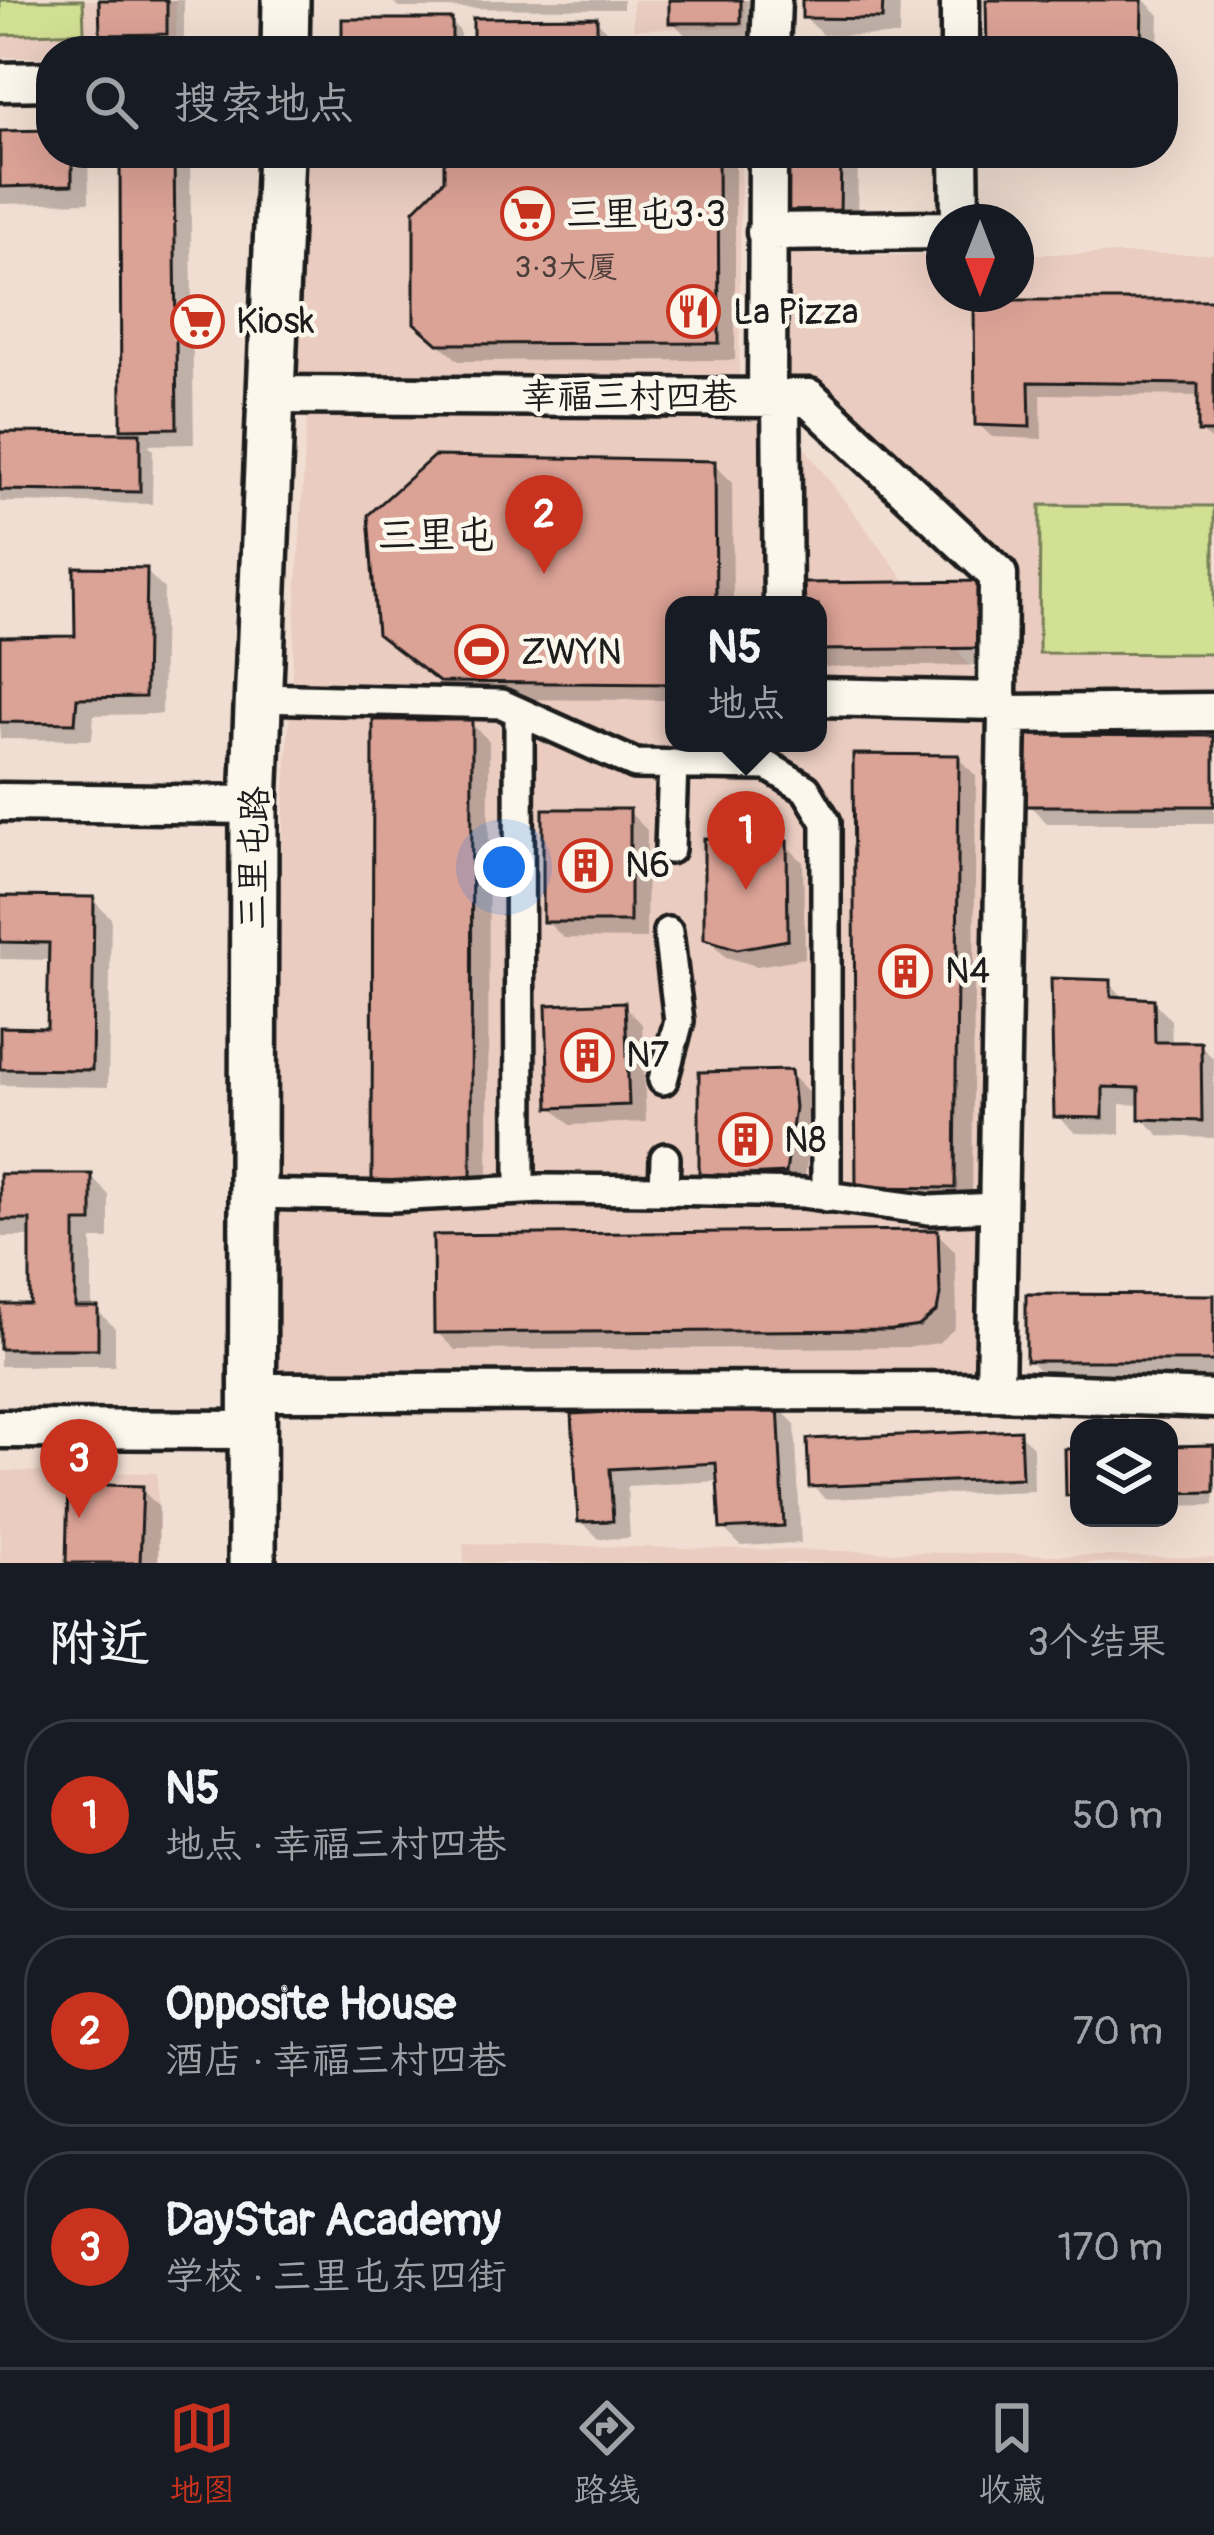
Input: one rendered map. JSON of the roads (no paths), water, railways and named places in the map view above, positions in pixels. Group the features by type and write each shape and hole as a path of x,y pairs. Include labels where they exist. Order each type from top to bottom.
{"street":[{"path":"285,36 286,0"},
{"path":"771,36 772,0"},
{"path":"959,36 960,0"},
{"path":"0,82 36,81"},
{"name":"三里屯路","path":"253,1563 254,805 280,168"},
{"path":"768,168 774,397 768,596"},
{"path":"959,168 960,204"},
{"path":"766,232 926,230"},
{"name":"幸福三村四巷","path":"269,395 774,397 783,596"},
{"path":"774,397 809,398 998,575 1002,708 995,1391"},
{"path":"258,698 502,704 635,764 768,755 806,789 826,822 826,1197"},
{"path":"827,698 1002,708"},
{"path":"827,712 1002,708 1214,712"},
{"path":"519,712 520,1190"},
{"path":"670,849 673,764"},
{"path":"0,802 254,805"},
{"path":"663,1080 679,1021 668,932"},
{"path":"664,1190 665,1158"},
{"path":"251,1194 392,1197 520,1190 664,1190 803,1193 930,1210 997,1207"},
{"path":"0,1429 251,1411 995,1391 1214,1399"}],"place":[{"name":"三里屯3·3","path":"527,214"},
{"name":"La Pizza","path":"694,312"},
{"name":"Kiosk","path":"197,321"},
{"name":"Opposite House","path":"544,574"},
{"name":"ZWYN","path":"482,652"},
{"name":"N6","path":"586,865"},
{"name":"N5","path":"746,890"},
{"name":"N4","path":"906,971"},
{"name":"N7","path":"587,1055"},
{"name":"N8","path":"745,1140"},
{"name":"DayStar Academy","path":"79,1518"}],"district":[{"name":"三里屯","path":"436,535"}]}
